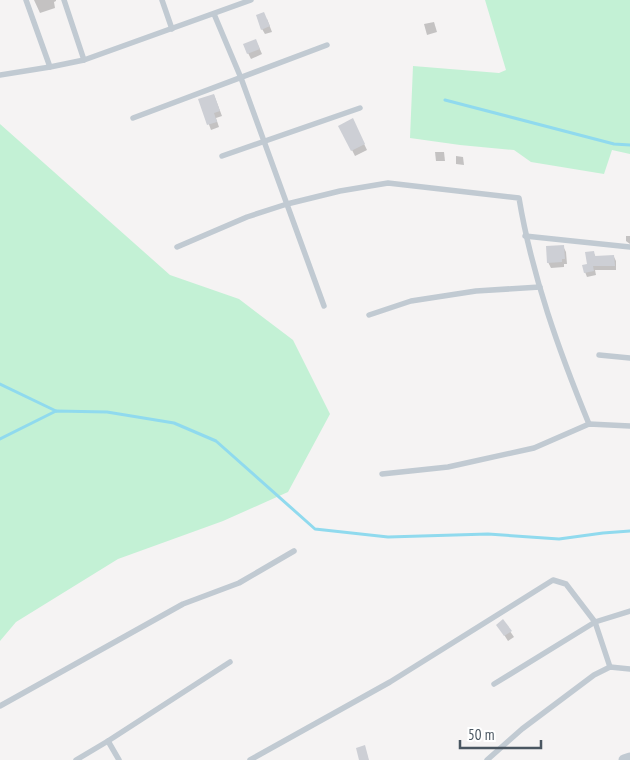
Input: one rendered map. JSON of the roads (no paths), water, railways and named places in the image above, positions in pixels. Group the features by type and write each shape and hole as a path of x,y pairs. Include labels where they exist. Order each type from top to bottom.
{"street":[{"path":"624,760 630,758"}],"lane":[{"path":"26,0 50,68"},
{"path":"64,0 84,60"},
{"path":"162,0 172,29"},
{"path":"0,76 84,60 251,0"},
{"path":"214,14 241,78 324,306"},
{"path":"133,118 327,45"},
{"path":"222,156 360,108"},
{"path":"177,246 287,204 388,183 519,198 525,236 540,287 565,366 589,424"},
{"path":"525,236 630,247"},
{"path":"370,315 411,301 476,291 540,287"},
{"path":"598,354 630,358"},
{"path":"382,474 448,467 534,448 589,424 630,426"},
{"path":"0,706 183,604 239,583 294,552"},
{"path":"250,760 390,682 553,580 566,584 595,622 610,667"},
{"path":"494,684 595,622 630,612"},
{"path":"76,760 230,662"},
{"path":"487,760 594,675 610,667 630,668"},
{"path":"108,741 119,760"}],"waterway":[{"path":"445,100 614,144 630,145"},
{"path":"0,384 56,411"},
{"path":"0,439 56,411 107,412 174,423 216,441 315,529 388,537 488,534 559,539 630,531"}]}
